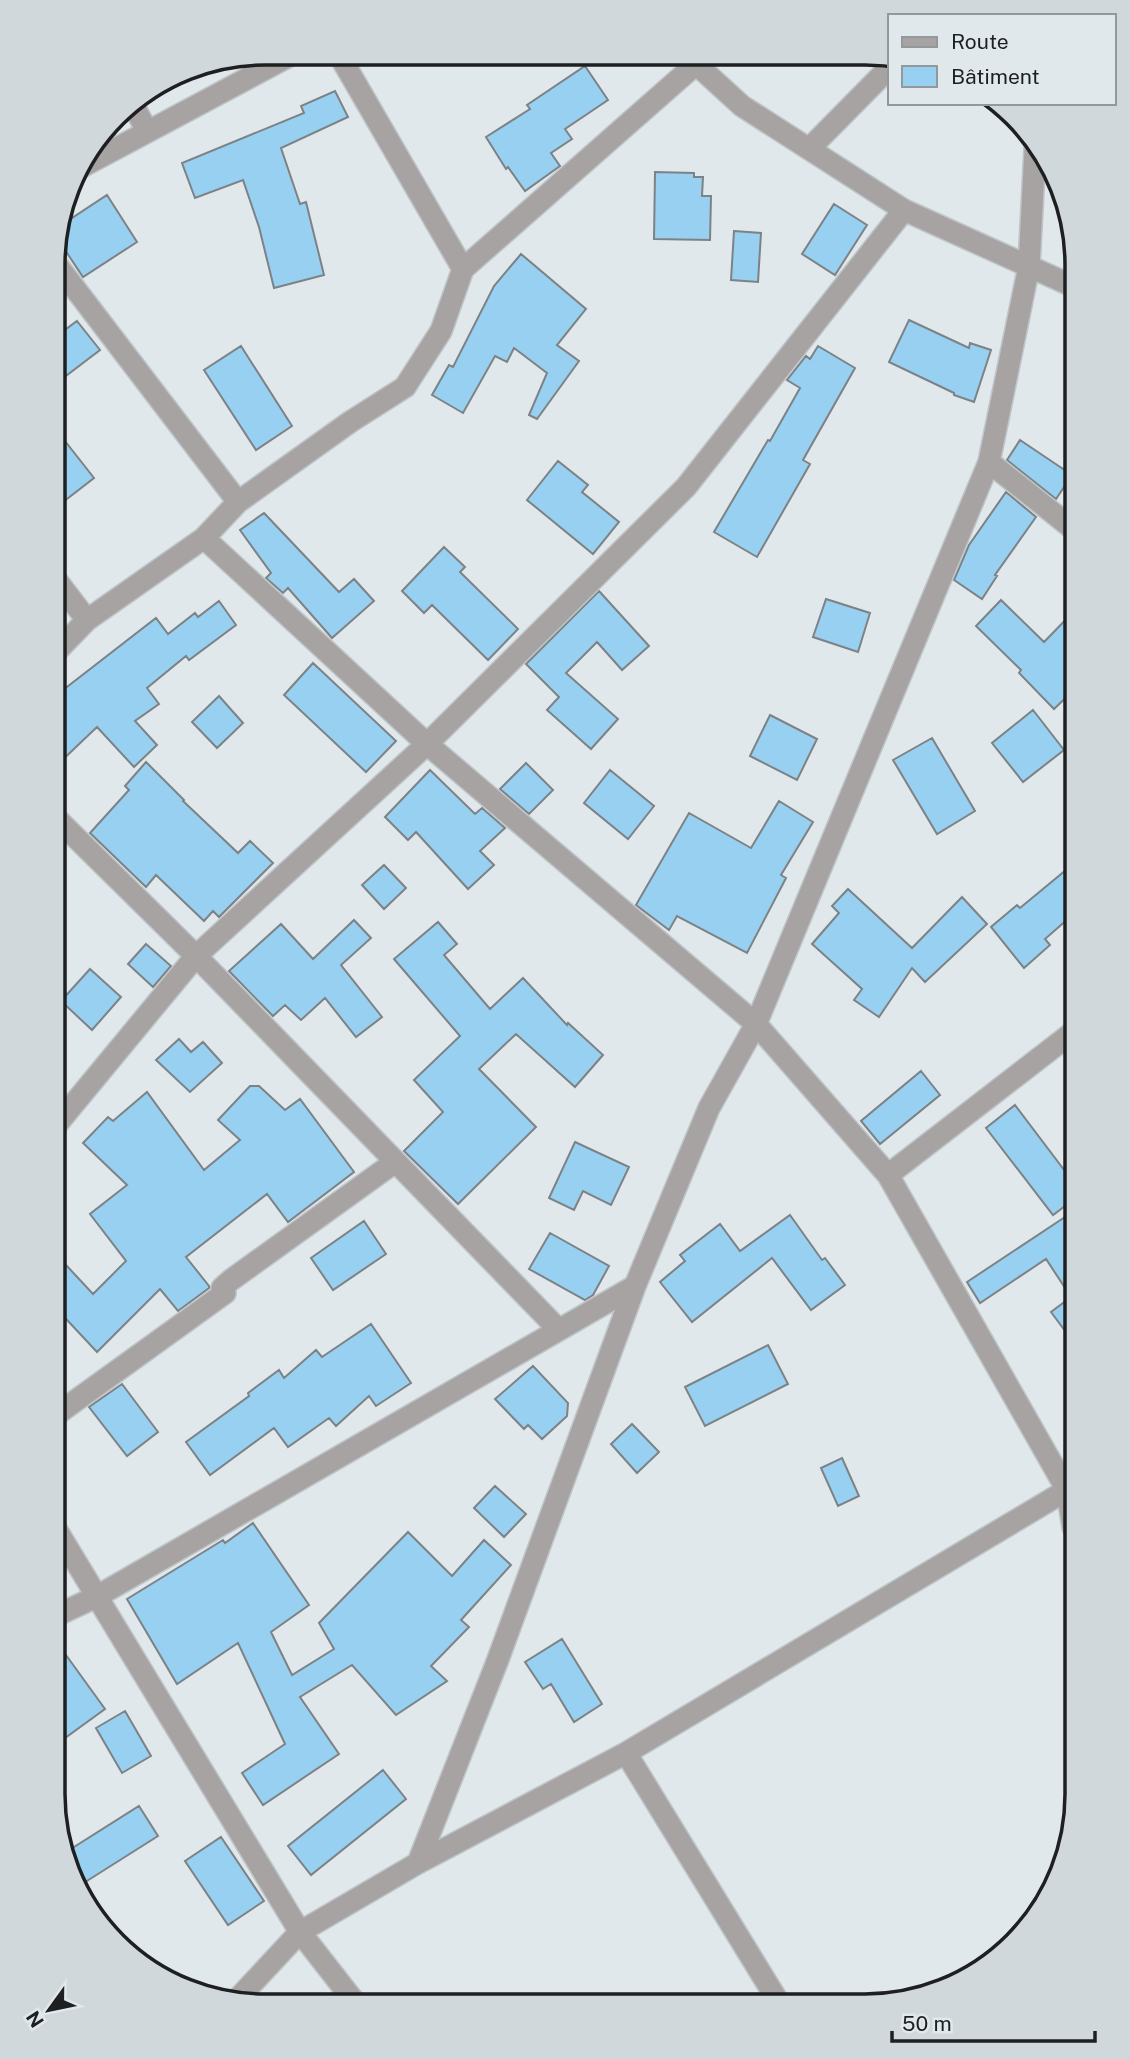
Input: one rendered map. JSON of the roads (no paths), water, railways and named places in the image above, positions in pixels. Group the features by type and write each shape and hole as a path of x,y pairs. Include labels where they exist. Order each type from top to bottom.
{"street":[{"path":"95,159 272,65"},
{"path":"345,65 463,269"},
{"path":"65,643 87,620 204,538 238,502 350,422 405,387 441,331 463,269 687,65"},
{"path":"698,65 742,106 904,210 1065,282"},
{"path":"809,149 888,69"},
{"path":"137,111 147,131"},
{"path":"418,1863 497,1662 635,1286 709,1108 756,1024 989,462 1029,266 1035,158"},
{"path":"65,1114 196,956 427,744 686,487 904,210"},
{"path":"65,275 238,502"},
{"path":"989,462 1065,522"},
{"path":"204,538 427,744 756,1024 888,1175 1065,1475"},
{"path":"65,591 87,620"},
{"path":"65,827 196,956 559,1330"},
{"path":"888,1175 1065,1039"},
{"path":"65,1408 225,1293 222,1288 231,1280 395,1162"},
{"path":"65,1611 96,1597 635,1286"},
{"path":"243,1993 300,1932 418,1863 626,1753 1065,1491"},
{"path":"65,1544 300,1932 348,1994"},
{"path":"626,1753 774,1994"}]}
